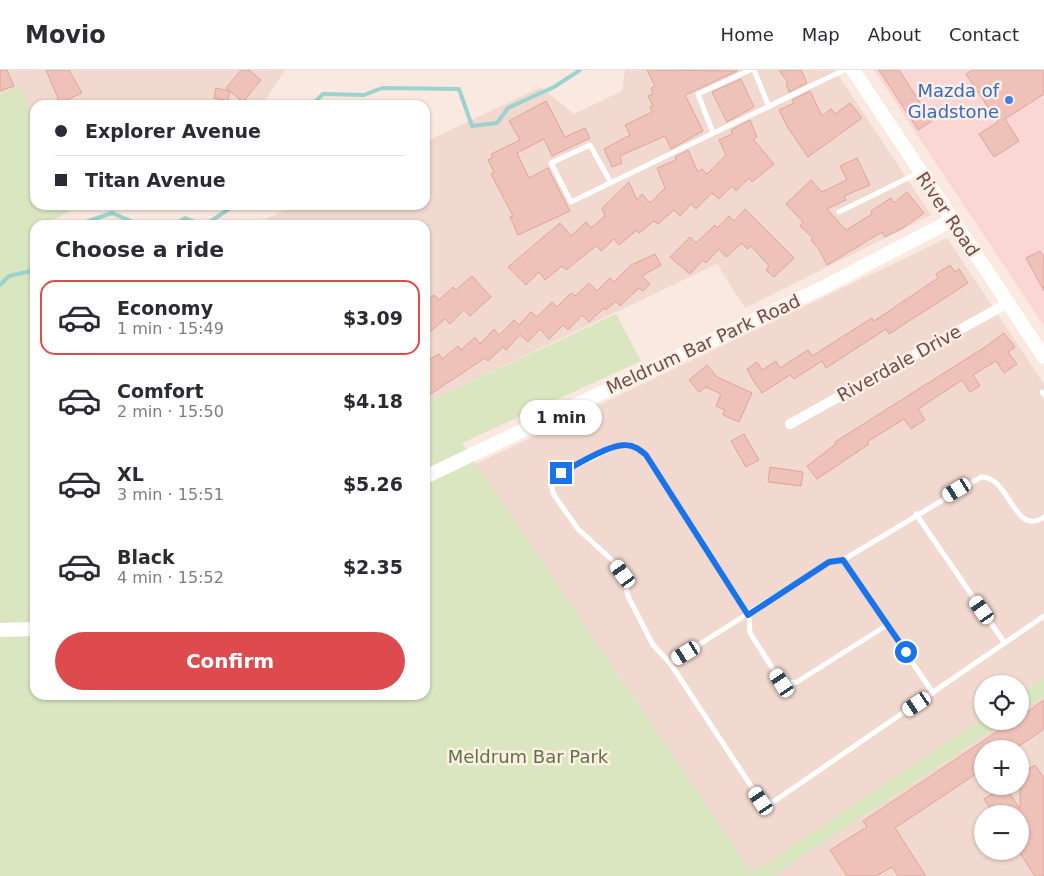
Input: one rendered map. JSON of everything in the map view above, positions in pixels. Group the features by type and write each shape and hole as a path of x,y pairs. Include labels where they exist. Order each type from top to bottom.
{"street":[{"name":"River Road","path":"853,70 1044,357"},
{"name":"Meldrum Bar Park Road","path":"430,475 824,287 952,220"},
{"name":"Riverdale Drive","path":"790,424 1008,303"},
{"path":"0,630 30,629"}],"lane":[{"path":"713,133 698,94 752,70 768,107"},
{"path":"610,181 590,145 551,163 571,202 610,181 844,70"},
{"path":"839,212 920,172"},
{"path":"887,625 796,682 782,683 750,633 748,615 646,455 634,446 624,444 561,473 551,485 554,495 578,529 613,560 623,574 628,596 654,646 670,663 761,801 773,802 1044,616"},
{"path":"670,663 829,562 843,560 916,514 981,477 988,476 1000,486 1021,517 1032,523 1044,517"},
{"path":"916,514 1004,642"},
{"path":"843,560 933,693"}],"shaded area":[{"path":"0,70 285,70 265,100 30,100 30,109 19,86 0,95"},
{"path":"625,70 835,70 931,215 745,308 717,264 430,401 430,220 264,220 284,210 430,210 430,140 541,87 574,114 622,91"},
{"path":"874,70 1044,70 1044,326"},
{"path":"947,238 1044,384 1044,678 1029,688 1029,675 974,675 974,724 752,873 476,464"},
{"path":"1044,697 1044,876 773,876 974,743 974,795 1029,795 1029,740 978,740 993,730 1029,730 1029,706"}],"green space":[{"name":"Meldrum Bar Park","path":"19,86 30,109 30,210 72,210 53,220 30,220 30,700 430,700 430,401 616,314 641,361 462,443 752,873 974,724 974,730 993,730 978,740 974,740 974,743 773,876 0,876 0,95"},
{"path":"1044,678 1044,697 1029,706 1029,688"}],"building":[{"path":"0,70 7,70 14,86 0,91"},
{"path":"46,70 69,70 82,93 67,100 59,100"},
{"path":"241,70 249,70 261,80 245,100 241,100 226,88"},
{"path":"647,70 737,71 685,95 703,131 671,149 665,136 620,156 622,163 612,167 604,149 630,135 625,125 652,112 650,107 653,106 648,96 653,94 651,88 655,86"},
{"path":"779,70 801,70 807,83 789,92 786,83 788,83"},
{"path":"879,70 899,70 932,121 918,130"},
{"name":"Mazda of Gladstone","path":"972,70 1044,70 1044,94 1005,119 1019,141 994,157 979,134 998,122 966,74"},
{"path":"741,79 754,107 727,122 712,92"},
{"path":"216,88 230,91 228,100 214,98"},
{"path":"810,91 822,116 831,109 835,114 850,103 862,118 808,157 788,128 779,110 794,103 792,100"},
{"path":"546,101 565,137 585,128 590,138 552,156 544,139 517,153 529,178 548,168 570,211 518,235 510,217 513,216 491,174 494,172 488,160 493,157 491,154 520,140 509,121"},
{"path":"750,120 757,137 753,139 774,164 752,182 749,178 736,191 732,186 719,199 712,193 696,209 691,204 680,216 674,210 658,224 654,221 639,233 637,230 619,245 614,239 601,251 596,246 566,270 562,266 545,280 539,272 526,285 508,267 560,223 571,236 586,222 591,228 605,216 602,208 629,182 637,200 642,194 650,203 665,188 657,168 676,160 675,157 688,150 698,172 702,169 707,174 726,155 719,140 732,134 731,130"},
{"path":"857,158 870,185 844,196 846,200 827,209 846,230 872,214 871,211 891,198 894,203 907,192 924,213 903,228 885,237 882,232 827,265 820,251 811,240 813,238 800,226 803,222 786,204 811,180 822,192 847,180 840,166"},
{"path":"745,209 794,258 774,277 766,270 769,266 751,246 747,249 742,243 726,257 719,249 706,263 703,260 690,274 670,257 690,237 696,243 715,225 717,228 729,216 734,221"},
{"path":"1040,251 1044,257 1044,291 1026,258"},
{"path":"655,254 661,265 642,276 650,284 643,291 639,288 620,306 616,301 606,310 604,308 589,322 582,315 568,330 563,325 549,339 540,329 528,342 520,335 506,350 503,347 488,361 485,358 430,394 430,359 439,354 442,359 458,346 461,350 475,337 480,344 494,329 499,335 514,320 519,325 531,312 537,317 552,302 557,307 571,293 575,296 589,283 597,291 610,278 614,282 631,265"},
{"path":"950,265 955,272 959,269 968,283 889,334 886,329 826,368 822,361 794,379 790,375 762,393 753,380 747,369 757,362 762,370 776,361 780,368 808,350 812,356 872,318 874,321 938,278 936,274"},
{"path":"472,276 491,297 470,316 464,310 450,324 445,319 430,332 430,299 434,295 439,300 453,287 456,290"},
{"path":"1004,333 1015,347 1008,352 1017,364 1004,373 996,361 973,375 980,386 970,392 962,380 918,409 925,420 911,429 904,419 867,442 869,444 817,479 807,466 836,444 835,442"},
{"path":"707,365 717,377 752,393 739,422 723,415 725,410 716,406 721,394 706,387 699,392 689,380"},
{"path":"744,434 759,460 746,467 731,441"},
{"path":"770,467 803,472 801,486 768,482"},
{"path":"1044,700 1044,729 1028,740 984,740 1000,730 1029,730 1029,711"},
{"path":"974,747 974,775 895,828 926,876 898,876 892,867 876,876 847,876 830,850 867,827 863,821"},
{"path":"1035,765 1044,778 1044,876 1035,876 1025,860 1029,860 1029,805 1020,805 1020,795 1029,795 1029,769"},
{"path":"990,795 1011,795 1017,805 988,805 984,799"}],"waterway":[{"path":"317,100 323,94 364,95 382,88 459,89 472,126 497,123 508,108 554,87 580,70"},
{"path":"212,220 228,210"},
{"path":"92,220 112,213 128,220"},
{"path":"182,220 185,218 190,220"},
{"path":"0,285 9,276 30,271"}],"place":[{"name":"Mazda of Gladstone","path":"1009,100"}],"route":[{"path":"561,473 613,448 624,444 634,446 646,455 748,615 829,562 843,560 906,652"}]}
